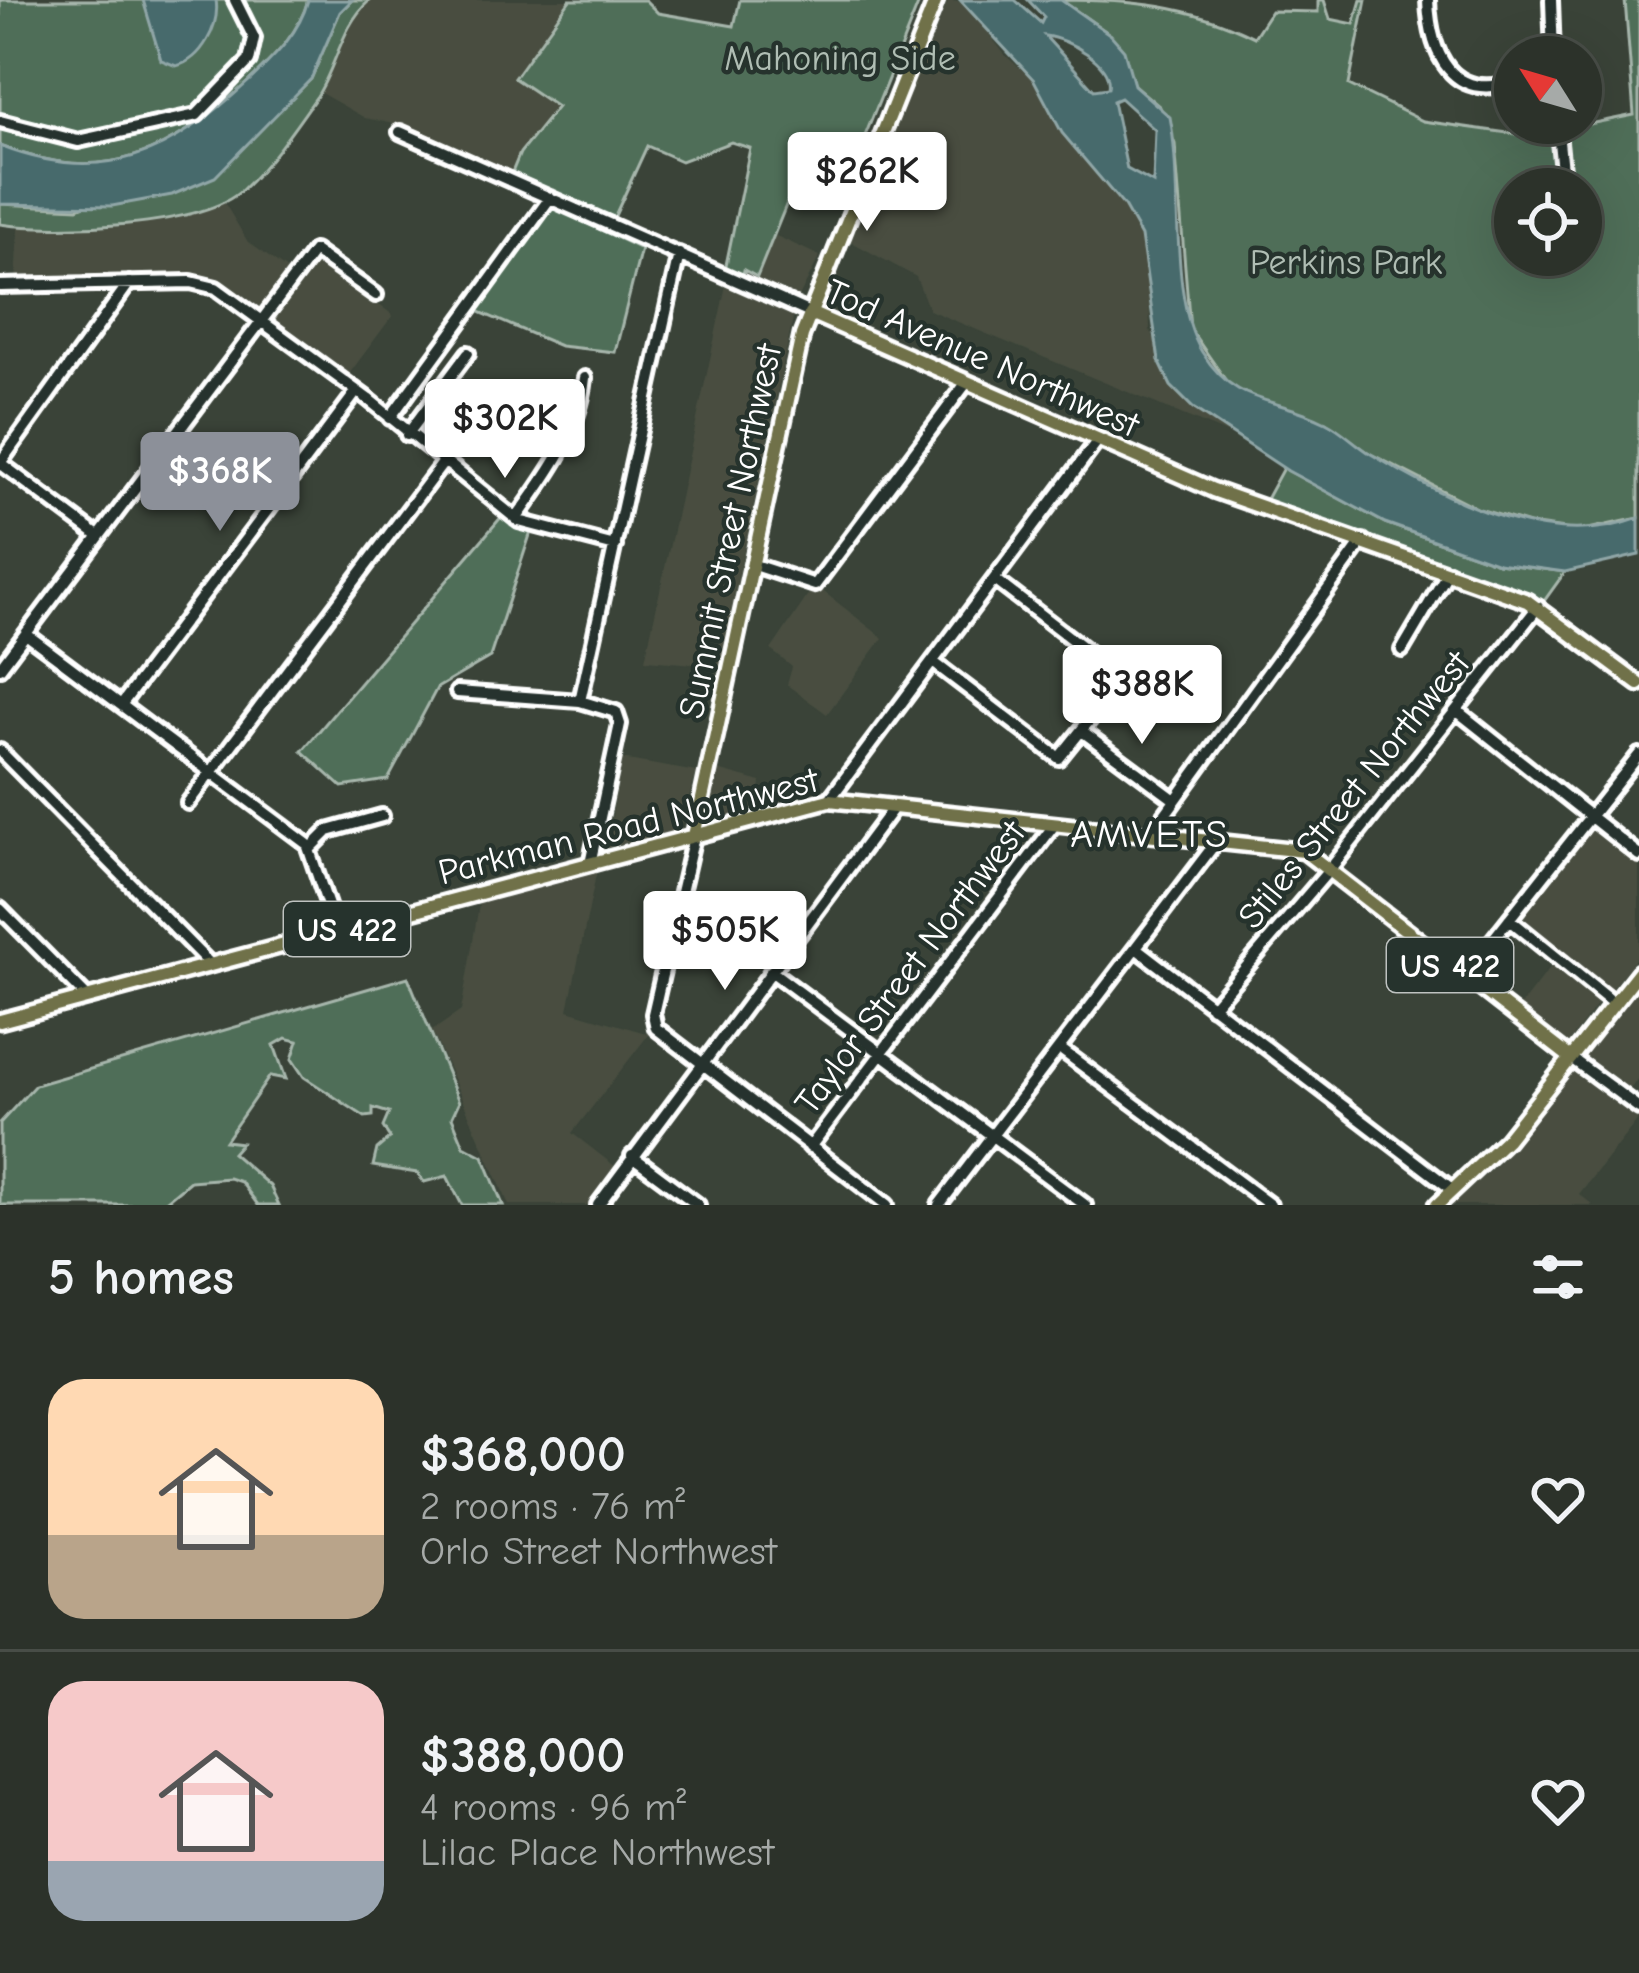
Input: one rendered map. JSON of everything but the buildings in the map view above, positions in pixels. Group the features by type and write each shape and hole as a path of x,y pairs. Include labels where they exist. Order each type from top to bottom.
{"main road":[{"name":"Summit Street Northwest","path":"694,836 810,313 936,1"},
{"name":"Tod Avenue Northwest","path":"810,313 1213,490 1538,608 1639,684"},
{"name":"Parkman Road Northwest","path":"0,1021 829,800 1295,849 1330,869 1571,1058"},
{"path":"1437,1205 1506,1140 1639,972"}],"street":[{"path":"0,121 77,141 197,115 249,61 254,38 235,0"},
{"path":"1427,0 1431,41 1450,71 1482,86 1494,84"},
{"path":"1551,0 1552,36"},
{"name":"Tod Avenue Northwest","path":"400,132 810,313"},
{"path":"390,418 550,197"},
{"path":"0,668 314,251 376,295"},
{"path":"580,701 679,254"},
{"path":"98,536 0,463 129,283"},
{"path":"0,286 201,283 357,391 516,519 615,546"},
{"path":"407,435 467,353"},
{"path":"516,519 564,447 582,409 585,378"},
{"path":"754,566 815,585 967,382"},
{"path":"121,705 357,391"},
{"path":"829,800 1099,440"},
{"path":"188,803 443,463"},
{"path":"1150,834 1364,541"},
{"path":"1402,650 1448,572"},
{"path":"933,662 1055,757 1065,754 1119,676 995,580"},
{"name":"Stiles Street Northwest","path":"1212,1007 1330,869 1538,608"},
{"path":"26,634 311,848 337,932"},
{"path":"457,692 580,701 618,715 590,864"},
{"path":"1456,710 1639,855"},
{"path":"1082,731 1175,800"},
{"path":"0,751 211,965"},
{"path":"1464,976 1639,755"},
{"path":"598,1205 894,807"},
{"path":"311,848 328,831 382,816"},
{"name":"Taylor Street Northwest","path":"810,1147 1055,824"},
{"name":"Summit Street Northwest","path":"694,836 654,1022 662,1037 700,1065"},
{"path":"939,1205 1216,841"},
{"path":"0,909 88,998"},
{"path":"1509,920 1614,1004"},
{"path":"1136,948 1453,1190"},
{"path":"771,971 1085,1205"},
{"path":"1059,1048 1270,1205"},
{"path":"1571,1058 1639,1108"},
{"path":"700,1065 887,1205"},
{"path":"632,1156 698,1205"}],"shaded area":[{"path":"370,0 570,0 515,79 557,107 555,117 520,153 511,175 390,123 365,118 319,92 357,12"},
{"path":"948,0 965,3 1006,56 1034,80 1062,133 1124,206 1141,236 1149,277 1150,330 1193,408 1234,436 929,310 916,277 848,240"},
{"path":"808,151 854,170 846,189 800,170"},
{"path":"224,202 248,242 291,273 261,310 213,283 192,278 16,282 19,227 124,225"},
{"path":"774,235 820,256 797,301 754,283"},
{"path":"314,257 393,315 346,378 272,324 271,316"},
{"path":"726,285 794,314 720,666 645,660"},
{"path":"815,585 883,638 827,714 787,685 792,667 771,650"},
{"path":"622,759 697,772 679,830 606,848"},
{"path":"718,770 761,782 759,810 713,820 708,811"},
{"path":"1591,823 1639,861 1639,955 1609,991 1516,917"},
{"path":"597,870 568,1010 649,1034 572,1133 616,1167 592,1205 509,1205 432,1031 461,1011 480,899"},
{"path":"1555,961 1601,1000 1567,1045 1517,1010"},
{"path":"1639,987 1639,1077 1628,1092 1584,1057"},
{"path":"1572,1070 1639,1118 1579,1194 1593,1205 1451,1205 1497,1164"}],"green space":[{"path":"0,0 308,0 298,24 276,54 192,127 135,156 73,163 0,146"},
{"path":"352,0 370,0 352,22 317,96 262,169 222,203 162,220 126,224 0,224 0,204 78,208 258,129 311,79 340,12"},
{"name":"Mahoning Side","path":"570,0 645,0 658,13 734,26 740,0 920,0 852,168 808,151 757,277 744,270 742,278 725,270 750,148 731,142 681,161 647,146 613,220 511,175 520,153 557,107 514,78"},
{"name":"Perkins Park","path":"1061,0 1160,7 1207,18 1254,37 1271,11 1318,12 1318,0 1324,0 1330,19 1354,24 1361,0 1366,0 1349,85 1423,121 1494,131 1494,144 1602,144 1602,121 1634,115 1625,0 1639,0 1639,518 1579,531 1529,524 1479,509 1369,453 1326,422 1253,401 1229,385 1190,329 1175,144 1160,107 1134,85 1111,35"},
{"path":"550,206 641,249 615,352 560,346 470,308"},
{"path":"1283,468 1385,523 1498,563 1565,572 1542,604 1265,501"},
{"path":"503,515 531,532 490,657 437,688 388,780 342,787 302,751"},
{"path":"408,977 459,1102 452,1117 464,1146 483,1156 503,1205 462,1205 447,1176 424,1182 417,1173 373,1166 377,1149 390,1138 383,1127 389,1113 373,1108 373,1116 365,1117 304,1077 292,1059 298,1041 286,1038 274,1045 286,1079 270,1076 225,1141 241,1143 232,1153 270,1186 279,1205 258,1205 241,1182 229,1178 190,1181 161,1205 0,1205 0,1123 35,1085"}],"water":[{"path":"143,0 216,0 212,30 194,57 176,66 161,60"},
{"path":"308,0 352,0 340,12 311,79 215,177 172,195 112,206 0,204 0,146 73,163 135,156 164,144 220,106 268,63 292,34"},
{"path":"960,0 1015,0 1041,23 1044,17 1028,0 1061,0 1111,35 1124,50 1134,85 1170,117 1184,302 1202,352 1229,383 1326,422 1401,471 1500,516 1570,529 1639,518 1639,555 1565,572 1498,563 1385,523 1288,471 1193,408 1171,386 1159,361 1141,236 1124,206 1062,133 1034,80","holes":["1045,36 1076,47 1096,61 1108,78 1108,88 1094,90","1120,98 1155,130 1153,183 1127,169 1113,101"]}],"district":[{"name":"AMVETS","path":"1150,833"}]}
